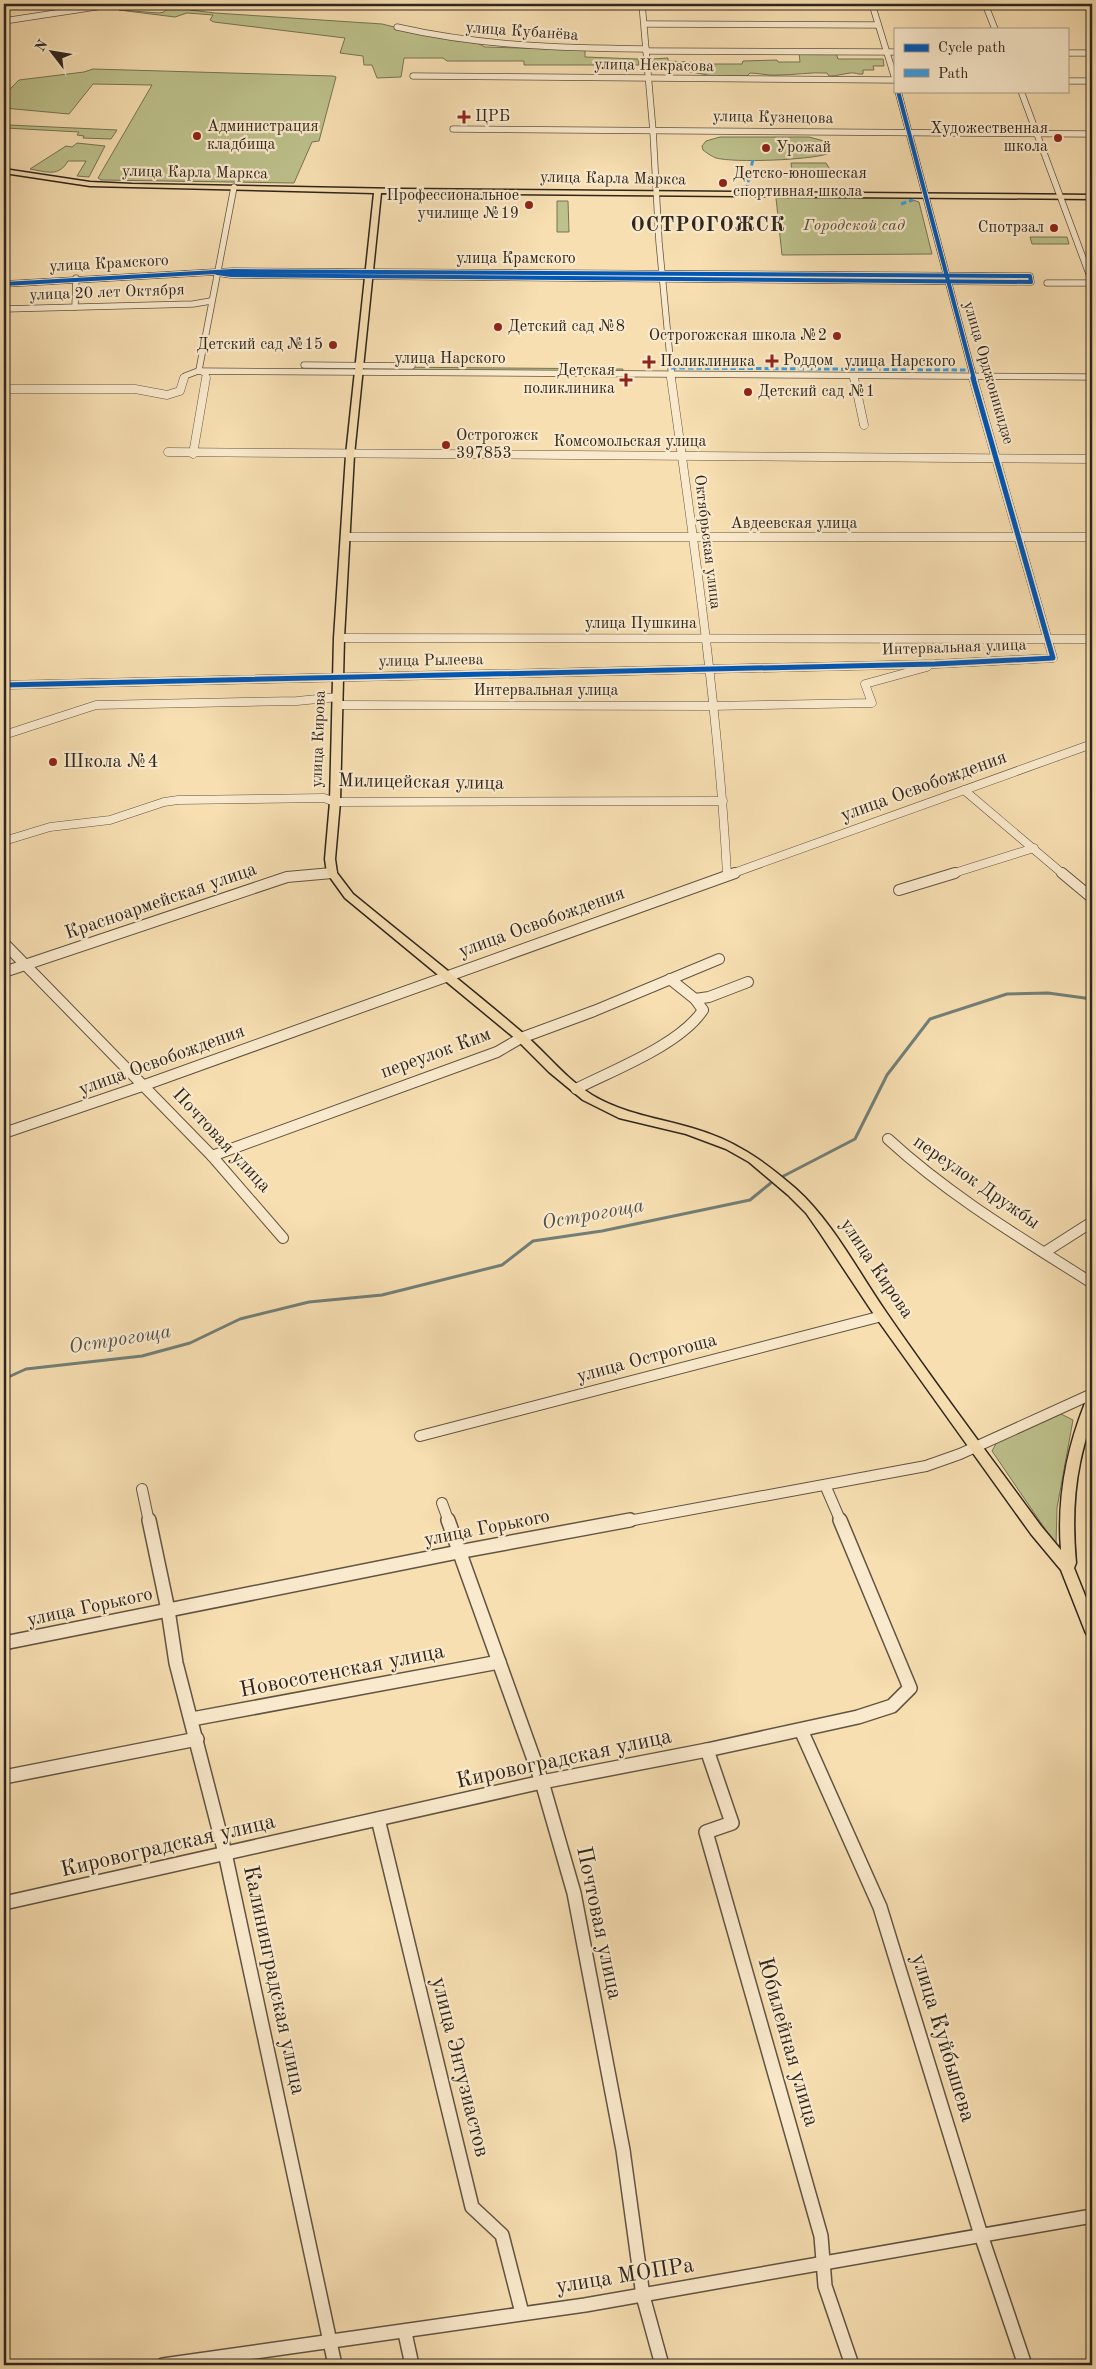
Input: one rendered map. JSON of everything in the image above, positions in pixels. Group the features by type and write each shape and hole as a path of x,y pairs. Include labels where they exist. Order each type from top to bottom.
{"main road":[{"name":"улица Карла Маркса","path":"4,170 90,184 382,190 1059,194 1092,192"},
{"name":"улица Кирова","path":"382,190 369,275 350,455 339,638 335,802 330,859 332,873 338,885 349,896 521,1038 576,1089 598,1104 623,1115 690,1131 717,1140 742,1152 764,1167 792,1192 820,1223 882,1316 975,1446 1036,1530 1067,1568"},
{"name":"улица Карла Маркса","path":"1059,194 1092,197"},
{"path":"1092,1403 1083,1425 1073,1460 1067,1496 1065,1527 1069,1563 1067,1568 1092,1631"}],"street":[{"path":"4,21 115,4"},
{"name":"Октябрьская улица","path":"642,4 671,371 705,638 711,706 723,801 727,874"},
{"path":"872,4 894,77"},
{"path":"985,4 995,28"},
{"path":"645,24 878,26"},
{"name":"улица Кубанёва","path":"397,27 437,37 480,41 511,47 894,52"},
{"path":"1068,53 1091,53"},
{"name":"улица Некрасова","path":"414,76 894,80"},
{"path":"1068,81 1092,82"},
{"name":"улица Орджоникидзе","path":"898,92 972,373 1049,640 1053,656 1050,659"},
{"path":"1021,92 1092,281 1046,280"},
{"name":"улица Кузнецова","path":"453,129 1092,134"},
{"path":"199,368 234,187"},
{"name":"улица Крамского","path":"4,284 76,278 216,273 947,279 1031,282 1030,276 947,279"},
{"path":"75,307 76,278"},
{"name":"улица 20 лет Октября","path":"4,309 193,304 211,301"},
{"path":"4,389 135,389 168,395 180,391 188,373 199,368"},
{"path":"193,454 206,374 199,368"},
{"name":"улица Нарского","path":"199,368 671,371 854,376 1092,371"},
{"name":"улица Нарского","path":"972,373 1092,377"},
{"path":"854,376 864,425"},
{"name":"Комсомольская улица","path":"168,452 193,454 1092,459"},
{"name":"Авдеевская улица","path":"345,536 693,538 1092,537"},
{"name":"улица Пушкина","path":"339,638 1092,639"},
{"name":"Интервальная улица","path":"860,664 935,664 1050,659"},
{"name":"улица Рылеева","path":"4,685 860,664"},
{"name":"Интервальная улица","path":"4,735 96,705 297,701 711,706 872,703 865,684 935,664"},
{"name":"улица Освобождения","path":"4,1133 142,1086 1092,744"},
{"path":"964,790 1092,898"},
{"name":"Милицейская улица","path":"4,841 50,827 110,820 164,802 324,798 335,802 723,801"},
{"path":"899,890 1034,848"},
{"name":"Красноармейская улица","path":"4,972 287,877 332,873"},
{"name":"Почтовая улица","path":"4,944 212,1156 283,1238"},
{"name":"переулок Ким","path":"212,1156 472,1062 497,1052 521,1038 594,1012 719,959"},
{"path":"576,1089 650,1051 685,1030 702,1014 704,1010 695,999 670,979"},
{"path":"695,999 709,997 748,982"},
{"name":"переулок Дружбы","path":"888,1139 914,1165 983,1213 1092,1283"},
{"name":"переулок Дружбы","path":"1045,1252 1092,1222"},
{"name":"улица Острогоща","path":"420,1436 882,1316"},
{"name":"улица Горького","path":"4,1643 458,1552 926,1466 960,1454 1092,1394"},
{"name":"Кировоградская улица","path":"4,1903 542,1782 801,1730 858,1717 892,1706 910,1688 890,1643 866,1579 825,1485"},
{"name":"Калининградская улица","path":"142,1489 168,1610 176,1663 192,1719 225,1853 335,2365"},
{"name":"Почтовая улица","path":"442,1503 542,1782 574,1893 623,2150 643,2296 662,2365"},
{"name":"Новосотенская улица","path":"192,1719 499,1662"},
{"name":"улица Куйбышева","path":"801,1730 880,1907 981,2235 1025,2365"},
{"path":"4,1777 197,1739"},
{"name":"Юбилейная улица","path":"707,1750 732,1823 706,1832 821,2236 826,2286 852,2365"},
{"name":"улица Энтузиастов","path":"378,1819 472,2207 502,2235 522,2313"},
{"name":"улица МОПРа","path":"163,2365 331,2341 405,2333 522,2313 643,2296 1092,2216"},
{"path":"405,2333 412,2365"}],"green space":[{"path":"182,5 190,10 215,13 382,24 436,37 473,41 485,47 585,50 585,57 638,59 639,65 524,65 524,61 447,61 443,58 404,58 401,77 377,78 372,65 364,65 363,56 340,53 345,38 214,22 210,20 213,15 187,13 175,17 119,10 159,13 164,12 168,7"},
{"path":"799,52 836,53 838,59 883,59 884,66 873,66 874,70 863,70 863,74 852,73 829,76 827,73 775,75 750,73 747,76 713,76 669,68 653,68 652,59 668,58 668,61 691,62 692,64 742,64 743,61 777,60 778,62 800,62"},
{"path":"93,69 336,77 319,141 312,142 294,183 101,180 98,178 152,85 93,84 69,114 4,108 4,95 19,80 84,72"},
{"path":"9,125 117,130 111,139 83,138 84,136 77,135 79,132 6,128"},
{"name":"Урожай","path":"720,137 809,137 824,141 830,150 827,154 805,158 755,161 725,160 711,155 703,150 702,146 706,141"},
{"path":"77,143 105,146 89,177 77,176 86,161 68,161 61,169 52,172 30,169 66,146 72,147"},
{"path":"791,163 826,163 829,168 828,170 792,170"},
{"name":"Городской сад","path":"776,198 907,198 919,202 932,254 782,255"},
{"path":"557,201 568,201 569,232 557,232"},
{"path":"1030,237 1067,237 1069,244 1032,244"},
{"path":"380,367 623,369 622,373 380,371"},
{"path":"1061,1414 1073,1420 1057,1508 1056,1545 992,1451 997,1442"}],"waterway":[{"name":"Острогоща","path":"4,1379 26,1369 142,1356 190,1343 240,1319 309,1302 382,1295 502,1265 533,1241 602,1231 750,1200 772,1182 855,1139 887,1075 930,1019 1007,994 1048,993 1092,999"}],"marked path":[{"path":"749,190 747,186 753,159"},
{"path":"901,204 913,200"},
{"path":"671,368 971,370"}],"cycle path":[{"path":"4,685 935,664 1053,658 971,370 898,92"},
{"path":"4,284 233,271 1030,276 1031,282 231,275 217,273"}],"place":[{"name":"ЦРБ","path":"464,117"},
{"name":"Администрация кладбища","path":"197,136"},
{"name":"Художественная школа","path":"1058,138"},
{"name":"Урожай","path":"766,148"},
{"name":"Детско-юношеская спортивная школа","path":"723,183"},
{"name":"Профессиональное училище №19","path":"529,205"},
{"name":"Спотрзал","path":"1054,228"},
{"name":"Детский сад №8","path":"498,327"},
{"name":"Острогожская школа №2","path":"837,336"},
{"name":"Детский сад №15","path":"333,345"},
{"name":"Роддом","path":"772,361"},
{"name":"Поликлиника","path":"649,362"},
{"name":"Детская поликлиника","path":"626,380"},
{"name":"Детский сад №1","path":"748,392"},
{"name":"Острогожск 397853","path":"446,445"},
{"name":"Школа №4","path":"53,762"}],"district":[{"name":"ОСТРОГОЖСК","path":"708,226"}]}
